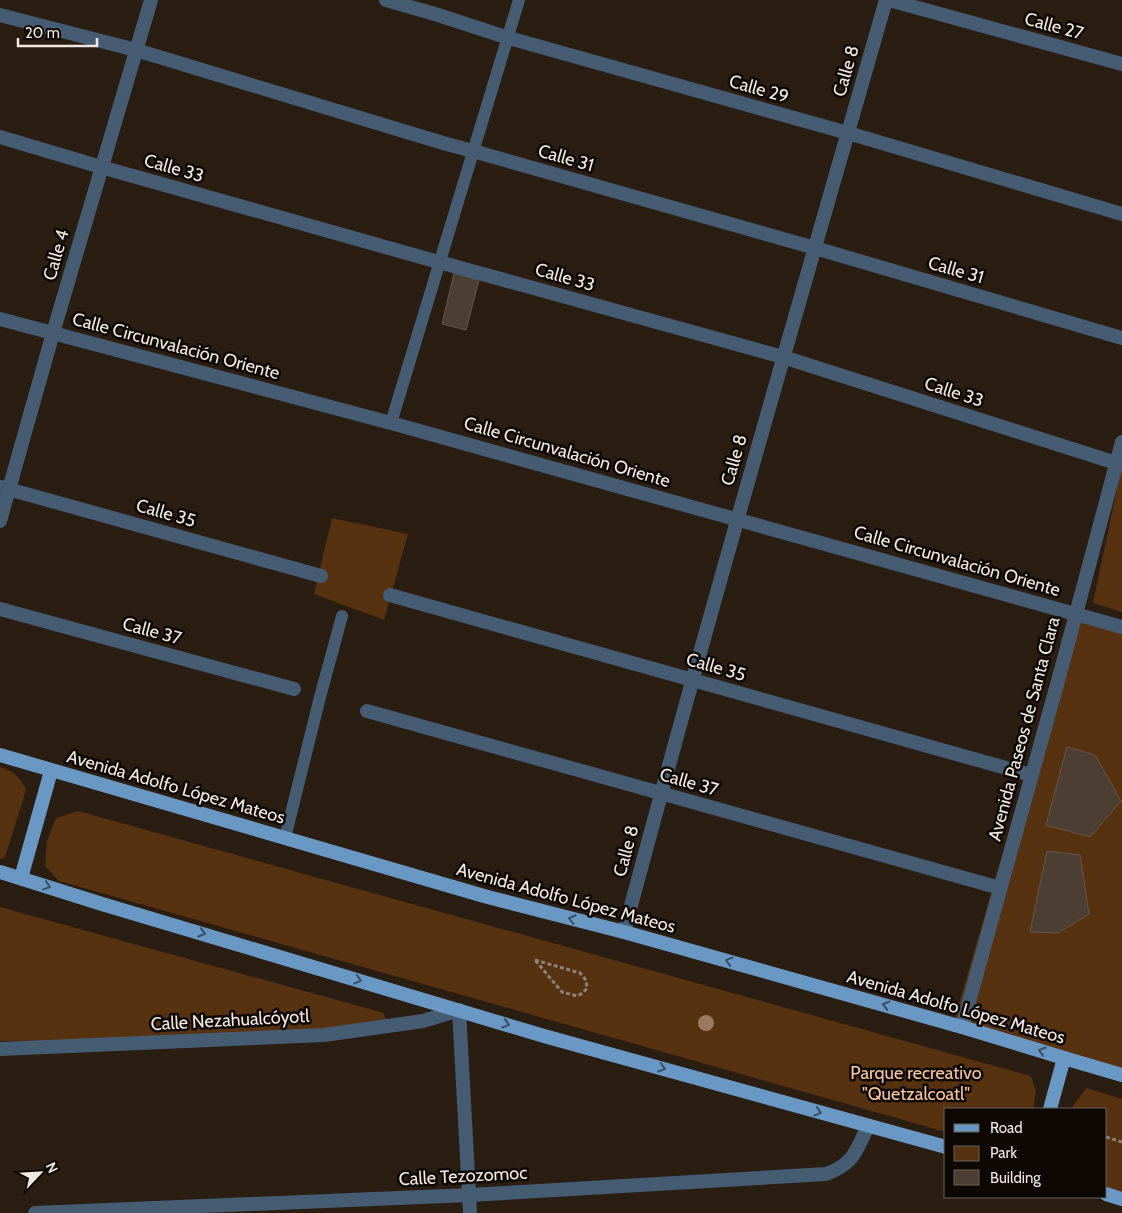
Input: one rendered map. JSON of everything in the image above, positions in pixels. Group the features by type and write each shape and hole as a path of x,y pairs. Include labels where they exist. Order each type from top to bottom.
{"main road":[{"name":"Avenida Adolfo López Mateos","path":"0,756 484,896 624,932 962,1026 1122,1075"},
{"path":"21,878 51,771"},
{"path":"0,872 544,1036 944,1146"},
{"path":"1050,1108 1064,1058"},
{"path":"1107,1194 1122,1199"}],"street":[{"name":"Calle 4","path":"0,522 4,488 53,333 151,0"},
{"name":"Calle 29","path":"386,0 509,38 848,133 1122,214"},
{"name":"Calle 27","path":"887,0 1122,64"},
{"name":"Calle 8","path":"624,932 660,794 737,519 887,0"},
{"name":"Calle 31","path":"0,15 136,50 443,143 815,248 1122,338"},
{"name":"Calle 33","path":"0,137 101,167 783,357 1116,463"},
{"name":"Calle Circunvalación Oriente","path":"0,319 390,423 1122,627"},
{"name":"Avenida Paseos de Santa Clara","path":"962,1026 1122,442"},
{"name":"Calle 35","path":"4,488 321,576"},
{"name":"Calle 35","path":"390,595 1031,775"},
{"name":"Calle 37","path":"0,609 294,689"},
{"name":"Calle 37","path":"367,711 1000,888"},
{"name":"Calle Nezahualcóyotl","path":"0,1049 324,1035 423,1020 459,1010"},
{"path":"459,1010 470,1213"},
{"name":"Calle Tezozomoc","path":"35,1213 470,1195 826,1174 841,1167 854,1156 868,1126"}],"lane":[{"path":"390,423 520,0"},
{"path":"285,838 342,616"}],"path":[{"path":"535,960 580,973 586,980 587,988 577,996 562,992 535,960"},
{"path":"1107,1137 1122,1142"}],"green space":[{"path":"1122,465 1122,612 1093,603"},
{"path":"332,518 408,534 384,620 314,594"},
{"path":"1068,617 1122,633 1122,1069 954,1021 1026,772"},
{"path":"0,767 16,775 26,790 5,857 0,859"},
{"name":"Parque recreativo \"Quetzalcoatl\"","path":"78,811 1031,1076 1036,1092 1033,1108 944,1108 944,1131 59,881 45,866 47,841 56,818"},
{"path":"0,907 384,1013 388,1029 252,1039 0,1041"},
{"path":"1086,1088 1122,1099 1122,1191 1107,1187 1107,1108 1072,1108"}],"building":[{"path":"454,273 479,280 466,330 442,324"},
{"path":"1067,747 1095,755 1121,801 1090,837 1046,825"},
{"path":"1047,851 1080,855 1089,914 1058,933 1030,932"}]}
